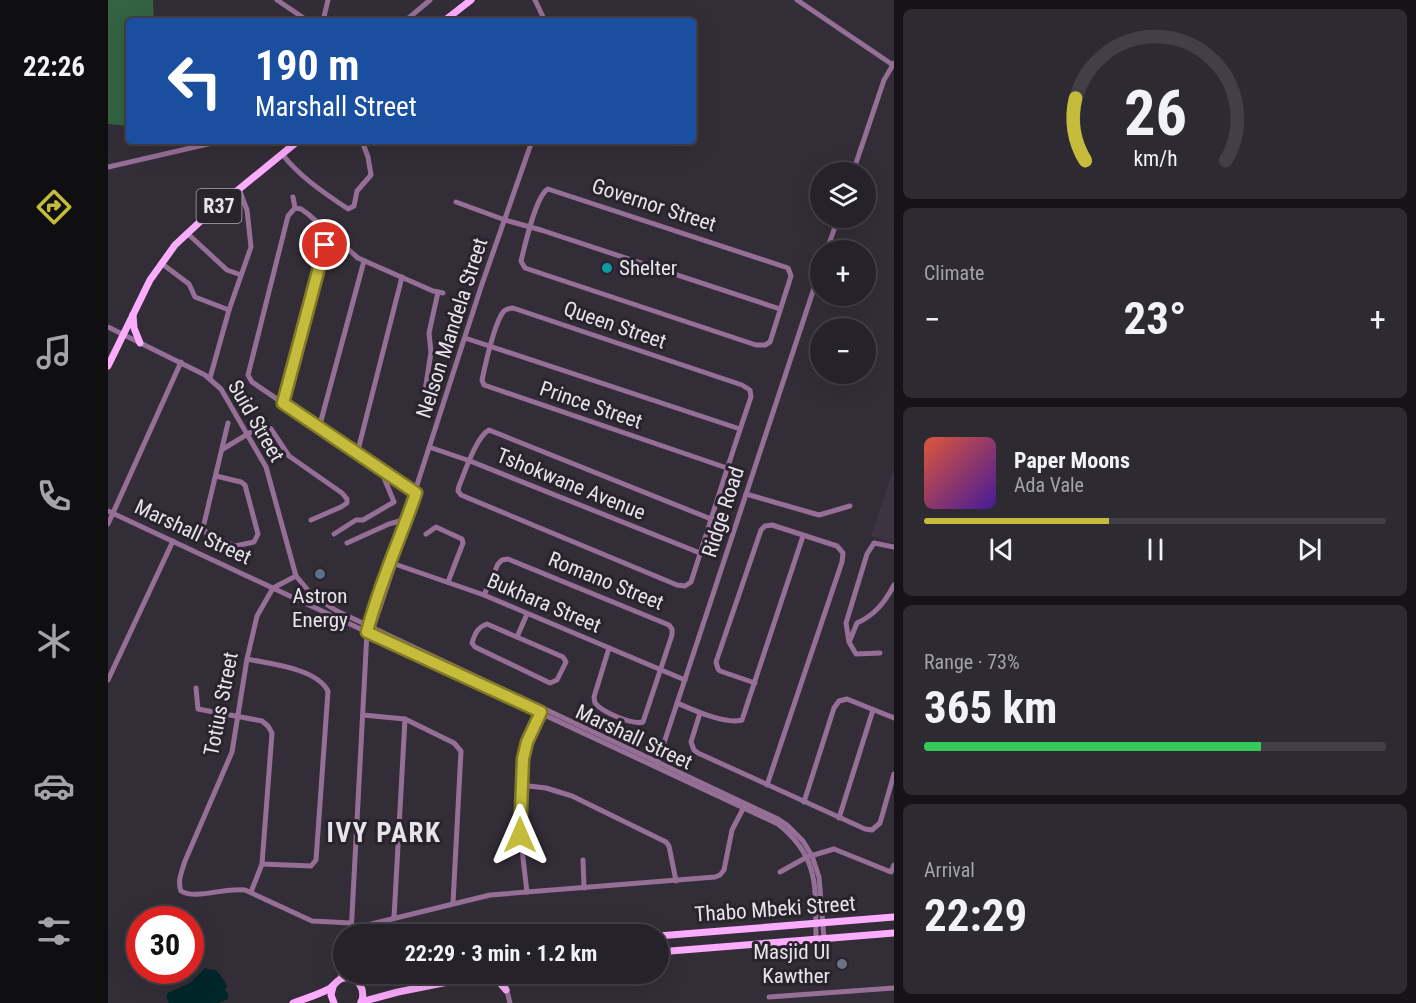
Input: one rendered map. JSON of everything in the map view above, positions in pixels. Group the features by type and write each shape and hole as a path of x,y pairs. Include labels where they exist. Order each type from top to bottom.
{"main road":[{"path":"448,18 471,0"},
{"name":"R37","path":"108,366 133,312 161,263 187,233 294,144"},
{"path":"133,312 134,328 140,343"},
{"name":"Thabo Mbeki Street","path":"669,935 894,917"},
{"name":"Thabo Mbeki Street","path":"669,951 894,933"},
{"path":"293,1003 318,995 336,984"},
{"path":"359,984 363,990 361,1002 442,984"},
{"path":"501,984 506,990"},
{"path":"333,987 331,995 334,1003"},
{"path":"372,1003 382,997"}],"street":[{"path":"277,0 304,18"},
{"path":"324,18 328,0"},
{"path":"409,18 430,0"},
{"path":"533,0 544,18"},
{"path":"797,0 893,65 884,80 856,162"},
{"path":"108,167 208,144"},
{"path":"282,154 292,167 312,185 348,209 354,206 357,191 371,175 363,144"},
{"name":"Nelson Mandela Street","path":"351,924 367,640 391,563 403,539 429,447 531,144"},
{"path":"210,378 229,310 251,247 248,210 239,189"},
{"name":"Governor Street","path":"530,227 543,192 552,189 784,266 790,270 791,276 780,309"},
{"path":"293,197 295,208"},
{"path":"456,202 780,309 772,339 768,344 756,345 525,268 521,261 530,227"},
{"path":"295,208 304,211 355,256 440,293 429,333 431,352 425,391"},
{"path":"295,208 288,216 248,372 250,379 416,493"},
{"path":"187,233 227,270 241,275"},
{"path":"283,403 326,241 330,234"},
{"path":"319,428 364,261"},
{"path":"161,263 189,284 195,297 229,310"},
{"path":"357,454 402,277"},
{"name":"Ridge Road","path":"657,763 810,300"},
{"name":"Queen Street","path":"490,346 501,315 506,309 513,308 742,385 750,390 751,397 740,429"},
{"name":"Suid Street","path":"108,327 210,378 225,393 269,475 296,576 313,596 326,606 370,630"},
{"path":"465,338 740,429 727,468 711,519 700,553 689,585 677,585 465,498 458,491 459,486 484,433 489,430 711,519"},
{"name":"Prince Street","path":"490,346 482,380 483,385 488,388 727,468"},
{"path":"108,524 110,512 181,362"},
{"path":"216,476 245,485 258,534 254,542 237,547 205,531 203,523 228,423"},
{"path":"223,449 261,426 268,426 289,456 346,496 347,502 342,507 311,520"},
{"name":"Tshokwane Avenue","path":"429,447 470,461 700,553"},
{"path":"334,534 356,520 363,520 394,502 382,471"},
{"path":"746,494 819,515 850,506"},
{"name":"Marshall Street","path":"110,512 778,819 794,831 810,857 820,922 820,938"},
{"path":"347,543 389,524 406,522"},
{"path":"755,683 720,672 716,662 763,527 768,525 837,546 842,550 842,562 767,785"},
{"path":"426,534 436,527 462,539 463,543 448,582"},
{"path":"677,703 700,713 736,722 742,720 803,536"},
{"path":"108,680 173,541"},
{"path":"880,653 856,654 849,642 846,623 867,554 874,543 894,547"},
{"name":"Romano Street","path":"484,595 498,564 508,559 669,626 672,632 661,669 645,720 640,723 634,723 599,708 594,703 609,648"},
{"name":"Bukhara Street","path":"391,563 484,595 685,680"},
{"path":"273,588 296,576"},
{"path":"849,642 857,623 872,616 894,585"},
{"name":"Totius Street","path":"251,892 234,889 197,894 183,893 180,889 180,876 232,752 254,624 273,588"},
{"path":"517,637 526,614"},
{"path":"488,624 517,637 565,659 566,662 555,682 550,683 475,647 472,643 479,628 488,624"},
{"path":"247,659 293,668 320,680 328,691 316,860 311,866 262,864"},
{"path":"196,688 198,709 262,721 272,733 262,864 251,892 289,912 312,921 333,925"},
{"path":"804,802 836,704 844,699 894,718"},
{"path":"526,892 520,835 520,784 525,748 542,710"},
{"path":"839,818 873,710"},
{"path":"700,713 691,738 691,746 694,750 865,829 875,828 880,823 894,774"},
{"path":"363,715 405,719 454,743 461,751 453,903"},
{"path":"394,918 405,719"},
{"name":"Marshall Street","path":"657,763 768,818 790,834 810,857"},
{"path":"520,784 572,796 666,842 669,846 676,881"},
{"path":"371,924 490,895 715,877 720,875 726,864 732,831 744,807"},
{"path":"780,872 827,850 837,850 891,872 894,865"},
{"path":"583,860 584,888"},
{"path":"504,984 510,1003"},
{"path":"769,997 894,988"},
{"path":"800,995 800,1003"}],"shaded area":[{"path":"894,467 894,543 871,536"},
{"path":"204,969 214,969 222,977 227,986 225,990 228,999 218,1003 169,1003 166,996 168,993 188,984 204,984"}],"green space":[{"path":"108,0 153,0 154,18 126,18 126,126 108,124"}],"place":[{"name":"Shelter","path":"607,268"},
{"name":"Astron Energy","path":"320,574"},
{"name":"Masjid Ul Kawther","path":"842,964"}],"district":[{"name":"IVY PARK","path":"384,833"}],"route":[{"path":"325,245 283,403 416,493 405,525 388,562 367,632 541,712 527,742 523,759 520,784 520,835"}]}
